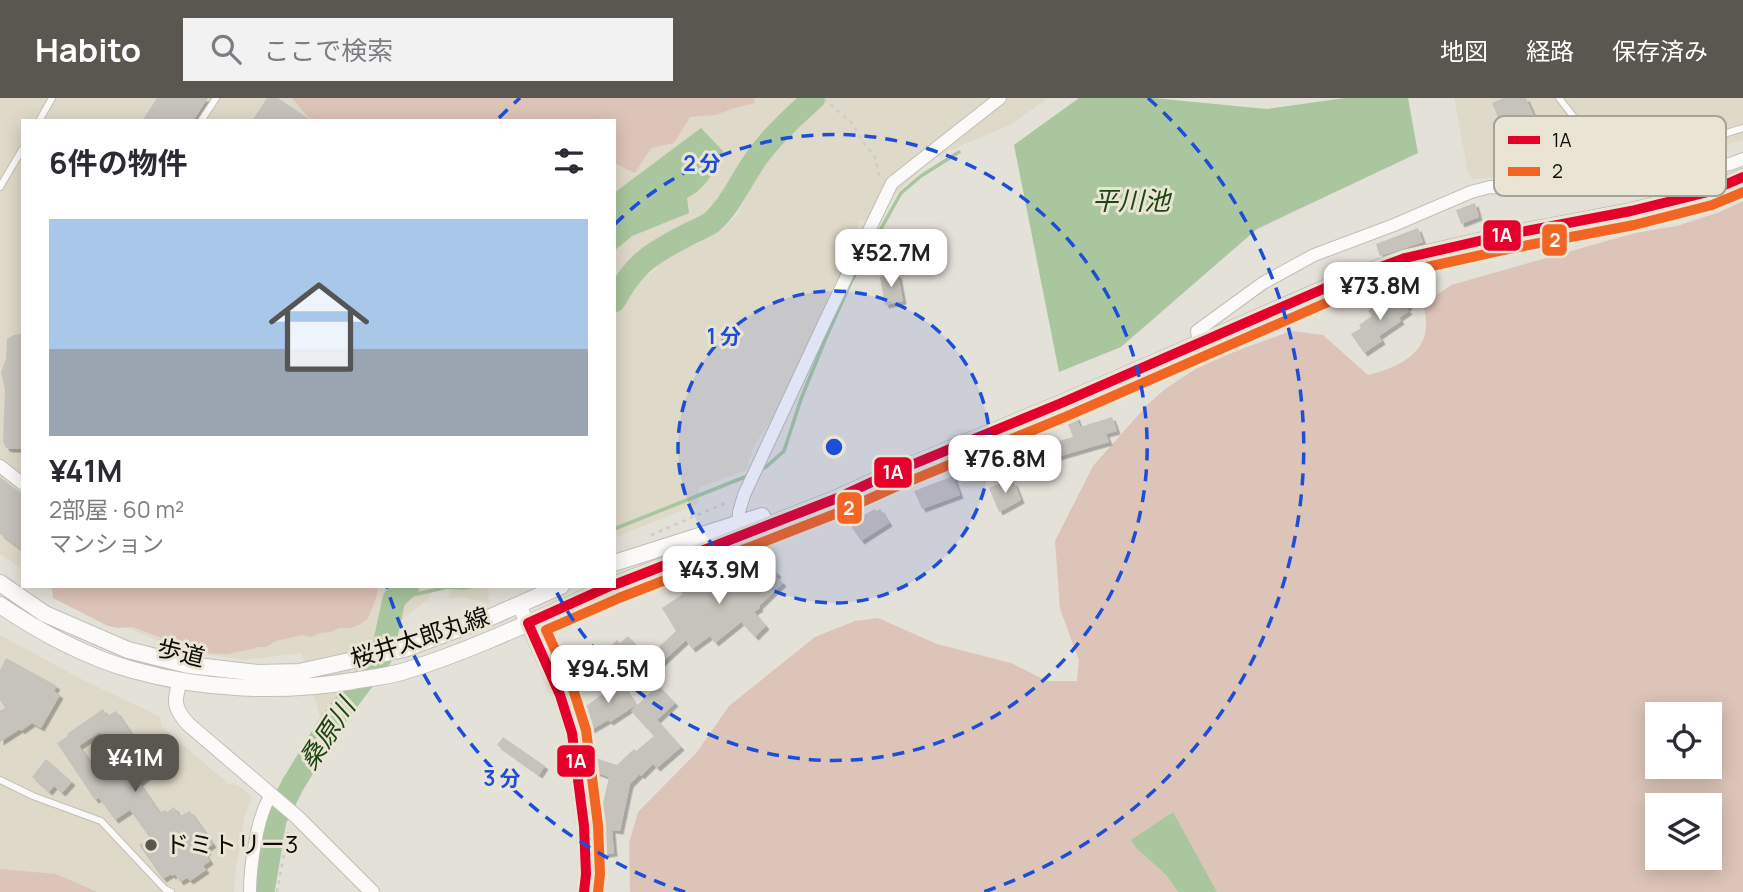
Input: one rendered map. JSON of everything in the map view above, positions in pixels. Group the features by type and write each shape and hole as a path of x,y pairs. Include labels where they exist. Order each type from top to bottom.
{"main road":[{"name":"桜井太郎丸線","path":"1726,184 1743,177"},
{"name":"桜井太郎丸線","path":"616,562 738,530 835,499 1330,286 1405,258 1692,196"},
{"name":"桜井太郎丸線","path":"616,583 738,530"},
{"name":"桜井太郎丸線","path":"0,583 45,614 128,650 188,664 258,673 299,672 404,649 491,617 556,588"},
{"name":"桜井太郎丸線","path":"0,605 32,627 132,670 227,687 270,689 330,685 402,672 450,656 605,588"}],"street":[{"path":"738,530 744,495 892,183 1000,98"},
{"path":"1726,165 1743,159"},
{"path":"1199,342 1197,331 1263,283 1314,255 1394,225 1471,191 1494,187"},
{"path":"0,466 21,482"},
{"path":"519,604 560,695 572,733 584,826 584,892"},
{"path":"180,680 175,698 177,712 293,814 372,892"},
{"path":"250,892 257,836 265,803 273,798"}],"lane":[{"path":"40,119 52,98"},
{"path":"202,119 216,98"},
{"path":"1559,98 1573,116"},
{"path":"1726,133 1743,128"},
{"path":"0,187 2,178 21,151"},
{"path":"0,780 33,796 101,821 165,889 172,892"}],"path":[{"path":"824,99 852,123 875,156 881,181"},
{"path":"650,536 744,495"},
{"path":"277,892 288,832"}],"shaded area":[{"path":"0,98 802,98 763,146 736,196 721,217 693,234 653,251 616,279 616,119 21,119 21,569 0,554"},
{"path":"292,98 754,98 755,103 716,115 690,117 674,143 651,148 635,173 616,164 616,119 309,118"},
{"path":"826,98 1048,98 1010,125 950,149 940,157 937,155 893,196 873,225 860,220 841,275 773,418 754,446 746,470 699,488 698,504 616,537 616,309 630,288 658,268 655,262 707,239 723,229 738,214 772,148 817,103"},
{"path":"1454,98 1743,98 1743,140 1726,145 1726,116 1494,116 1494,178 1472,179 1468,172"},
{"path":"1743,201 1743,892 1217,892 1172,812 1137,849 1166,875 1178,892 630,892 629,843 638,812 697,752 729,706 815,637 855,621 878,618 937,644 1011,663 1047,681 1077,681 1079,660 1060,609 1055,541 1093,466 1148,404 1165,389 1206,362 1291,331 1323,335 1368,375 1398,364 1415,352 1425,334 1423,305 1451,285 1635,233 1677,226 1720,212"},
{"path":"48,588 434,588 429,598 373,643 353,666 323,728 302,653 245,660 180,650 63,599"},
{"path":"52,588 378,588 368,618 359,625 311,637 302,635 276,641 266,647 227,654 206,653 133,627 108,626 53,598"},
{"path":"451,588 488,588 489,604 464,597 448,598"},
{"path":"0,635 85,681 159,716 162,727 229,784 238,785 252,797 244,817 234,892 0,892"},
{"path":"0,869 56,874 97,892 0,892"}],"water":[{"name":"平川池","path":"1079,98 1153,98 1267,109 1345,98 1408,98 1418,153 1257,229 1121,347 1059,372 1014,145"},
{"path":"701,128 723,151 705,184 687,198 689,213 632,236 616,249 616,192"},
{"path":"1173,812 1217,892 1178,892 1166,875 1137,849 1131,840"}],"building":[{"path":"157,98 208,98 194,119 143,119"},
{"path":"267,98 278,98 309,119 253,119"},
{"path":"1504,98 1526,98 1534,116 1497,116 1492,103"},
{"path":"1475,203 1479,217 1461,224 1456,210"},
{"path":"1418,228 1423,242 1380,256 1376,244"},
{"path":"898,274 903,301 885,305 880,277"},
{"path":"1397,295 1400,299 1403,297 1409,311 1399,318 1401,321 1379,336 1382,341 1364,353 1351,334 1372,316 1368,311 1381,301 1383,304"},
{"path":"21,334 21,449 6,448 3,441 5,390 1,372 6,359 7,339"},
{"path":"1076,416 1080,427 1112,417 1117,431 1106,434 1109,442 1050,459 1045,445 1073,437 1066,419"},
{"path":"953,476 960,495 922,509 914,491"},
{"path":"0,477 21,492 21,550 0,534"},
{"path":"1003,482 1005,486 1014,482 1021,500 999,512 989,488"},
{"path":"880,509 889,523 861,541 849,523"},
{"path":"760,555 783,583 754,612 766,626 755,637 741,622 715,643 710,636 692,649 686,640 659,665 650,655 676,631 662,608 683,594 680,589 701,576 706,582 730,565 737,575"},
{"path":"628,636 640,649 625,665 632,672 624,680 601,656 617,640 620,643"},
{"path":"6,658 57,686 54,691 60,695 41,728 32,723 0,742 0,711 5,708 0,700 0,670"},
{"path":"618,678 636,705 610,722 608,720 591,730 581,714 588,709 586,706 603,694 600,690"},
{"path":"658,685 675,703 657,720 681,747 657,768 653,764 630,784 620,831 612,830 614,853 599,855 597,837 609,777 592,771 596,758 617,765 634,749 636,751 654,736 631,711"},
{"path":"103,709 107,716 116,711 148,758 142,762 149,771 145,774 147,777 139,783 160,813 174,807 180,816 190,811 213,844 206,849 208,851 205,853 210,861 203,866 206,870 190,881 187,878 180,882 175,874 163,879 139,845 150,838 130,810 115,820 99,798 95,800 57,743 68,736 67,734","holes":["100,732 114,753 94,767 79,746"]},
{"path":"503,737 545,766 539,775 497,745"},
{"path":"46,759 72,782 62,793 54,786 49,792 32,777"}],"waterway":[{"name":"桑原川","path":"616,298 628,278 642,263 718,216 761,152 814,98"},
{"path":"760,470 784,451 801,399 851,282 901,193 921,176 959,152"},
{"path":"616,528 750,475"},
{"name":"桑原川","path":"263,892 275,820 329,725 382,655 394,599 406,588"},
{"path":"394,599 444,588"}],"transit line":[{"name":"1A","path":"1726,184 1743,177"},
{"name":"2","path":"619,598 840,512 1335,299 1409,271 1634,225 1712,205 1743,192"},
{"name":"1A","path":"616,584 835,499 1330,286 1405,258 1692,196"},
{"name":"1A","path":"584,892 584,826 572,733 560,695 528,623 606,588"},
{"name":"2","path":"598,892 598,825 586,730 573,689 546,630 617,599"}],"place":[{"name":"ドミトリー3","path":"151,845"}]}
